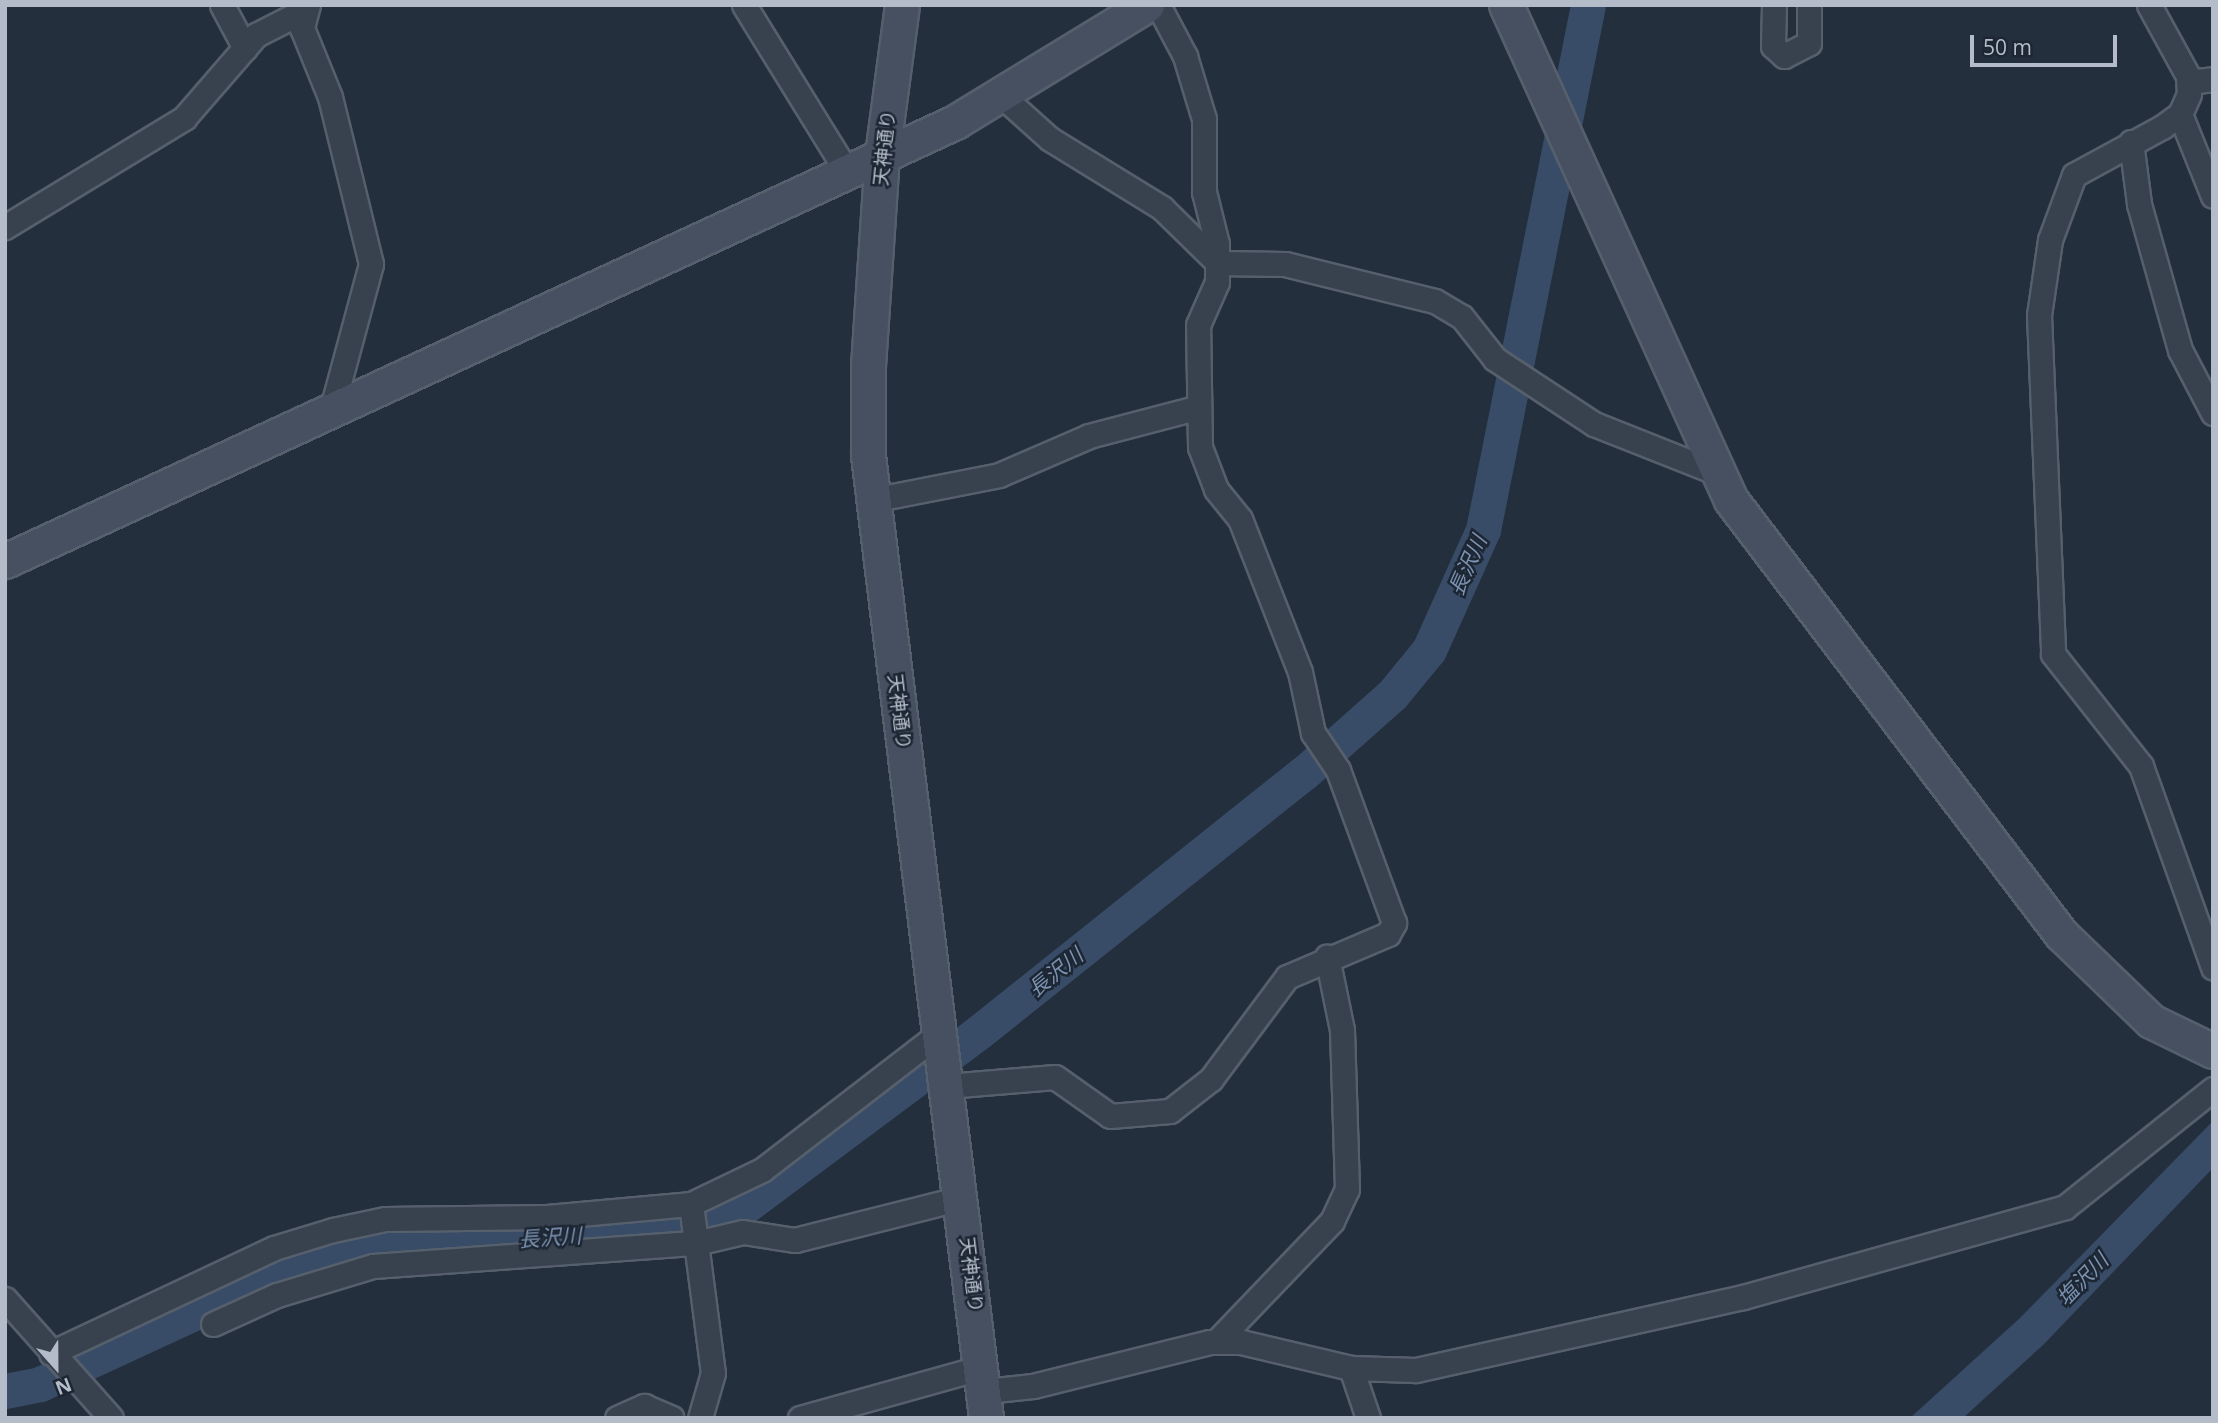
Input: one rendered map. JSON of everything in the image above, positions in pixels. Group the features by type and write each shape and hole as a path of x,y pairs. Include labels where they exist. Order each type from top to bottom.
{"street":[{"path":"222,5 245,48"},
{"path":"744,5 847,172"},
{"name":"天神通り","path":"902,5 882,155 868,366 872,500 985,1392"},
{"path":"5,561 882,155 1002,96 1147,5"},
{"path":"946,1081 1055,1077 1110,1116 1170,1111 1211,1079 1287,976 1327,957 1388,934 1394,923 1338,770 1319,742 1300,672 1245,532 1235,508 1216,489 1200,447 1196,408 1198,325 1219,263 1203,192 1204,119 1185,56 1158,5"},
{"path":"1506,5 1570,157 1715,472 1763,546 2060,934 2151,1021 2213,1051"},
{"path":"1774,5 1773,46 1784,56 1809,43 1809,5"},
{"path":"2149,5 2189,82 2180,114 2213,196"},
{"path":"5,227 184,118 245,48 275,21 306,8"},
{"path":"306,8 302,28 330,97 371,264 332,409"},
{"path":"2189,82 2213,79"},
{"path":"1002,96 1050,139 1163,208 1219,263 1298,266 1435,301 1462,317 1502,363 1527,381 1648,450 1715,472"},
{"path":"2180,114 2074,175 2048,253 2039,315 2053,654 2141,766 2213,967"},
{"path":"2131,142 2139,204 2180,350 2213,413"},
{"path":"872,500 999,475 1088,436 1196,408"},
{"path":"1216,1342 1332,1221 1347,1189 1342,1030 1327,957"},
{"path":"51,1353 274,1248 333,1230 385,1219 547,1217 691,1205 762,1170 940,1034"},
{"path":"800,1418 1033,1386 1216,1342 1351,1368 1416,1370 1743,1297 2038,1217 2094,1187 2213,1089"},
{"path":"214,1324 277,1295 373,1266 696,1242 743,1232 795,1240 961,1198"},
{"path":"691,1205 713,1373 700,1418"},
{"path":"5,1299 111,1418"},
{"path":"1351,1368 1368,1418"},
{"path":"617,1418 644,1406 672,1418"}],"water":[{"name":"塩沢川","path":"2213,1121 2213,1168 2044,1344 1963,1418 1910,1418 2020,1318"}],"waterway":[{"name":"長沢川","path":"5,1391 40,1384 265,1280 347,1251 670,1229 731,1217 979,1032 1304,773 1392,695 1429,650 1483,530 1588,5"}]}
